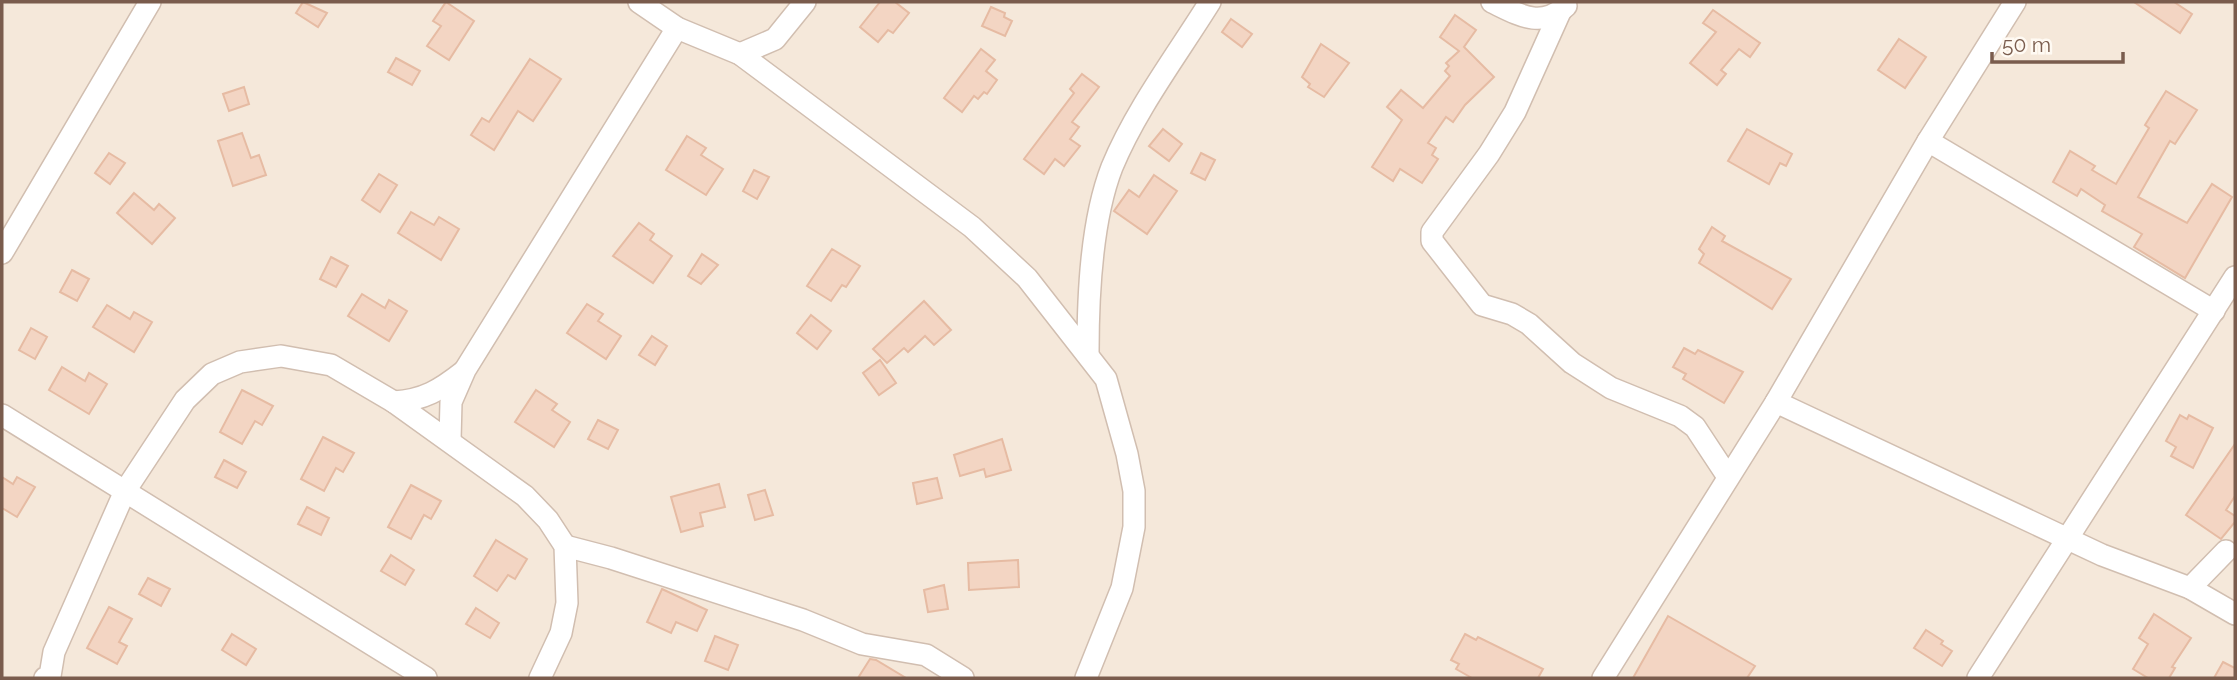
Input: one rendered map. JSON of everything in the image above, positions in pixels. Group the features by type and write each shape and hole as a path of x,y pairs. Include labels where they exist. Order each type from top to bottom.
{"street":[{"path":"2,253 150,2"},
{"path":"639,2 677,28 740,54 972,227 1027,278 1088,352 1106,379 1116,405 1134,491 1134,527 1122,588 1086,678"},
{"path":"740,54 775,39 805,2"},
{"path":"1088,352 1088,310 1093,258 1103,199 1112,167 1135,123 1210,2"},
{"path":"1492,2 1534,20 1566,7"},
{"path":"1603,678 1776,402 1928,141 2015,2"},
{"path":"1566,7 1515,112 1489,155 1432,232 1432,241 1482,305 1512,314 1529,324 1572,363 1611,388 1680,416 1695,427 1728,477"},
{"path":"450,440 451,402 465,370 677,28"},
{"path":"1928,141 2214,311"},
{"path":"1978,678 2235,277"},
{"path":"48,678 54,652 125,491 184,400 212,374 240,362 281,356 331,365 394,402 525,496 548,520 565,546 567,603 561,633 540,678"},
{"path":"394,402 430,396 465,370"},
{"path":"1776,402 2066,538 2190,589 2235,614"},
{"path":"2,415 426,678"},
{"path":"565,546 611,558 803,620 862,644 926,655 963,678"},
{"path":"2190,589 2226,551"}],"shaded area":[{"path":"2,2 2235,2 2235,678 2,678"}],"building":[{"path":"303,2 327,13 318,27 296,13"},
{"path":"446,2 474,21 449,60 427,46 441,26 433,21"},
{"path":"880,2 895,2 909,13 893,33 888,30 878,42 860,27"},
{"path":"2134,2 2174,2 2192,14 2180,33"},
{"path":"991,7 1005,13 1004,17 1012,21 1005,36 982,26"},
{"path":"1713,10 1760,43 1750,57 1739,49 1721,70 1726,74 1717,85 1690,63 1716,32 1703,23"},
{"path":"1455,15 1476,30 1464,47 1494,77 1465,105 1453,122 1446,117 1428,143 1436,148 1432,155 1438,159 1422,183 1400,169 1393,181 1372,167 1402,120 1387,107 1401,90 1423,108 1450,76 1445,71 1449,66 1446,63 1459,51 1440,37"},
{"path":"1231,19 1252,34 1242,47 1222,32"},
{"path":"1899,39 1926,57 1905,88 1878,70"},
{"path":"1321,44 1349,63 1324,97 1308,87 1310,84 1302,77"},
{"path":"981,49 995,60 986,71 997,80 987,94 984,92 978,99 974,96 962,112 944,98"},
{"path":"396,58 420,71 412,85 388,72"},
{"path":"530,59 561,79 533,121 518,111 494,150 471,135 482,118 489,122"},
{"path":"1082,74 1099,87 1072,122 1079,127 1070,139 1080,146 1064,166 1055,159 1044,174 1024,159 1074,93 1070,89"},
{"path":"244,87 249,104 229,111 223,94"},
{"path":"2166,91 2197,110 2175,144 2170,141 2138,197 2187,223 2212,184 2232,197 2185,278 2134,247 2142,234 2102,211 2105,205 2081,189 2077,196 2053,182 2070,151 2095,166 2092,170 2116,184 2149,128 2145,125"},
{"path":"1163,129 1182,144 1169,161 1149,146"},
{"path":"1747,129 1792,154 1786,166 1780,163 1769,184 1728,161"},
{"path":"242,133 251,158 259,155 266,175 233,186 218,141"},
{"path":"687,136 706,148 701,155 723,169 706,195 666,170"},
{"path":"109,153 125,163 110,184 95,173"},
{"path":"1201,153 1215,160 1205,180 1191,173"},
{"path":"754,170 769,177 757,199 743,191"},
{"path":"379,174 397,185 380,212 362,200"},
{"path":"1154,175 1177,191 1147,234 1114,211 1129,190 1139,197"},
{"path":"134,193 154,210 159,204 175,218 152,244 117,213"},
{"path":"411,212 434,225 439,217 459,229 441,260 398,233"},
{"path":"639,223 654,234 650,240 672,256 653,283 613,256"},
{"path":"1712,227 1725,236 1722,241 1791,279 1772,309 1699,263 1704,254 1699,249"},
{"path":"832,249 860,266 846,287 842,285 831,301 807,286"},
{"path":"702,254 718,265 701,284 688,276"},
{"path":"331,257 348,266 336,287 320,279"},
{"path":"72,270 89,279 77,301 60,292"},
{"path":"362,294 385,308 389,300 407,311 389,341 348,316"},
{"path":"924,301 951,330 934,345 925,336 908,352 904,348 887,363 873,349"},
{"path":"587,304 603,314 598,321 621,336 606,359 567,333"},
{"path":"107,305 130,319 134,312 152,322 134,352 93,327"},
{"path":"811,315 831,331 817,349 797,333"},
{"path":"31,328 47,337 35,359 19,350"},
{"path":"652,336 667,346 655,365 639,355"},
{"path":"1684,348 1695,354 1698,350 1743,372 1724,403 1683,379 1686,374 1673,367"},
{"path":"880,360 896,383 879,395 863,373"},
{"path":"62,367 85,381 89,373 107,384 89,414 49,390"},
{"path":"242,390 273,406 262,425 255,421 242,444 220,432"},
{"path":"536,390 557,404 552,410 570,422 554,447 515,422"},
{"path":"2180,415 2187,419 2189,415 2213,428 2193,468 2171,456 2176,447 2166,441"},
{"path":"598,420 618,430 608,449 588,439"},
{"path":"323,437 354,453 343,472 336,468 324,491 301,479"},
{"path":"1002,439 1011,470 986,477 984,469 960,476 954,455"},
{"path":"2235,444 2235,496 2226,510 2235,516 2235,522 2221,539 2186,515"},
{"path":"224,460 246,472 237,488 215,477"},
{"path":"2,477 13,484 17,477 35,487 17,517 2,508"},
{"path":"937,478 942,498 917,504 913,483"},
{"path":"719,484 725,507 700,513 703,526 681,532 671,497"},
{"path":"411,485 441,501 431,519 424,515 411,539 388,527"},
{"path":"765,490 773,515 755,520 748,495"},
{"path":"307,507 329,518 321,535 298,524"},
{"path":"496,540 527,559 515,579 508,575 497,591 474,576"},
{"path":"391,555 414,570 405,585 381,571"},
{"path":"1018,560 1019,587 969,590 968,563"},
{"path":"148,578 170,589 161,606 139,594"},
{"path":"944,585 948,609 928,612 924,590"},
{"path":"662,589 707,610 697,631 676,622 671,633 647,622"},
{"path":"109,607 132,619 119,642 127,646 117,664 87,648"},
{"path":"476,608 499,623 490,638 466,624"},
{"path":"2154,614 2191,638 2172,667 2175,668 2169,678 2148,678 2133,669 2148,644 2139,638"},
{"path":"1668,616 1755,666 1747,678 1633,678"},
{"path":"1926,630 1943,641 1941,644 1952,651 1942,666 1914,648"},
{"path":"232,634 256,649 246,665 222,650"},
{"path":"1465,634 1476,640 1478,637 1543,669 1538,678 1472,678 1456,669 1459,664 1451,660"},
{"path":"715,636 738,645 728,670 705,661"},
{"path":"870,659 876,660 906,678 858,678"},
{"path":"2223,662 2235,668 2235,678 2214,678"}]}
